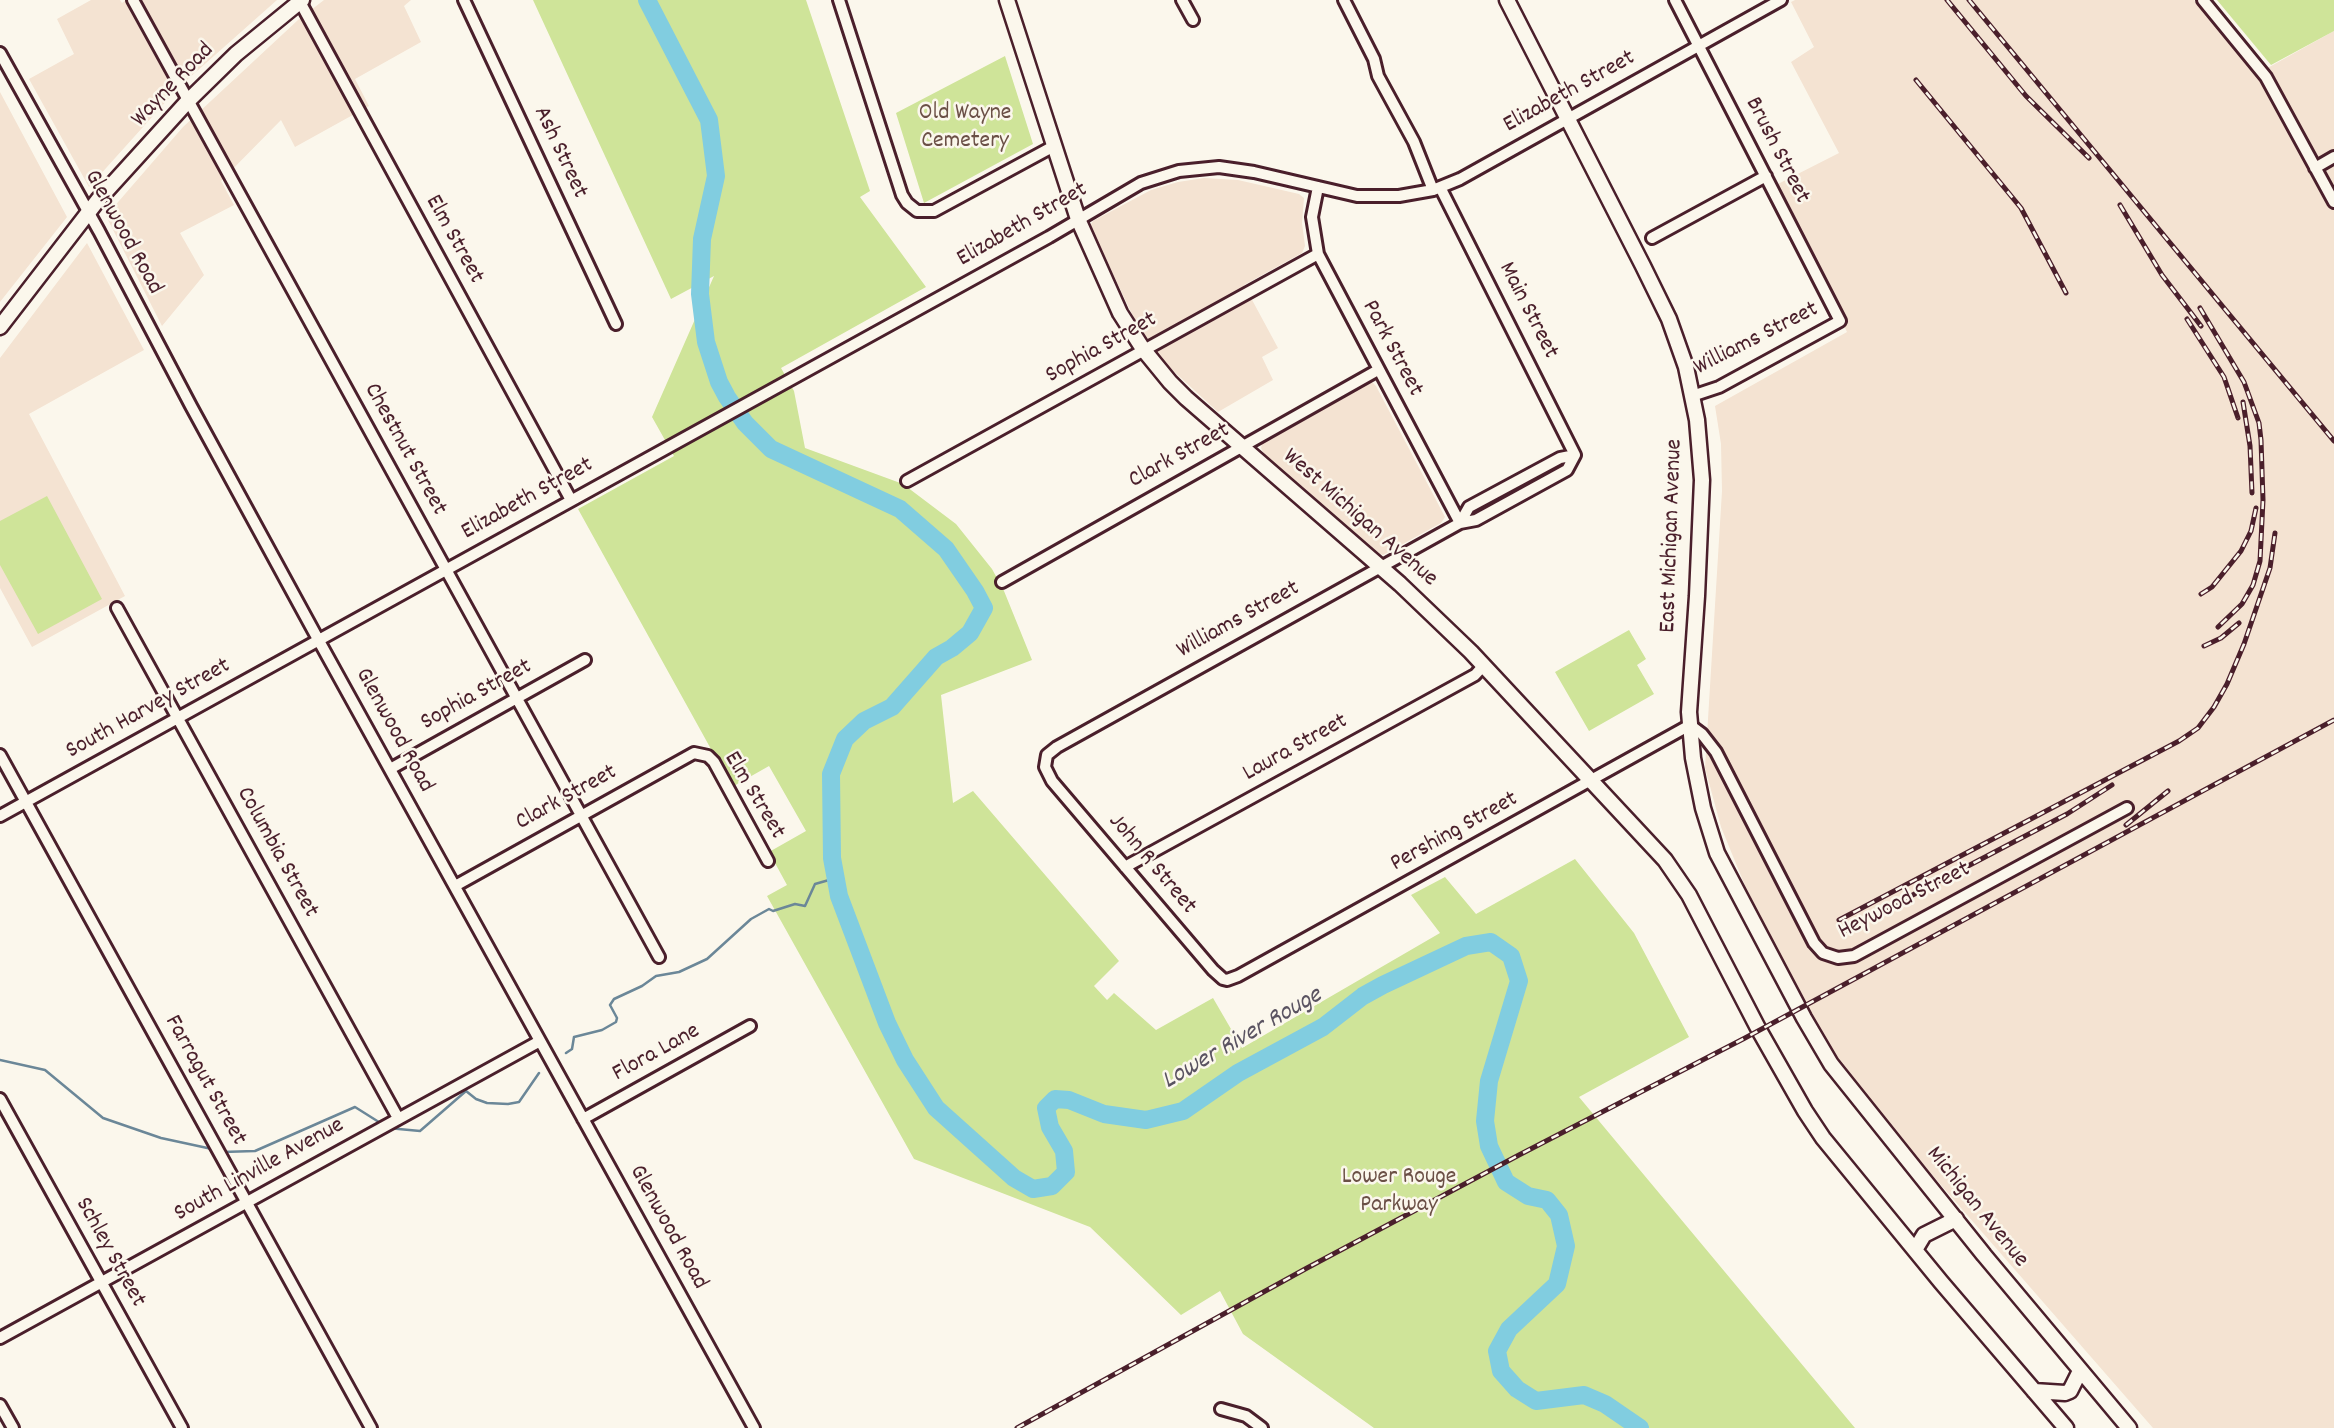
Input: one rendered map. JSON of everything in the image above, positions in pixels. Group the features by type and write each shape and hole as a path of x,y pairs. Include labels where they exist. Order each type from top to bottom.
{"main road":[{"name":"Wayne Road","path":"0,327 88,212 188,101 236,54 300,0"},
{"name":"West Michigan Avenue","path":"1007,0 1078,219 1120,313 1143,349 1170,382 1381,568 1484,665 1665,860 1689,895 1759,1030 1805,1111 1823,1138 1915,1251"},
{"name":"East Michigan Avenue","path":"1507,0 1669,319 1686,367 1700,438 1702,480 1690,725 1693,758 1703,808 1717,853 1799,1009"},
{"name":"Michigan Avenue","path":"1799,1009 1831,1064 2129,1428"},
{"path":"1956,1219 1924,1235 1915,1251 2066,1428"},
{"path":"2034,1391 2070,1391 2080,1371"}],"street":[{"name":"Chestnut Street","path":"133,0 659,957"},
{"name":"Elm Street","path":"300,0 571,500"},
{"name":"Ash Street","path":"464,0 617,324"},
{"path":"839,0 902,195 917,211 934,211 1054,146"},
{"path":"1182,0 1193,20"},
{"name":"Main Street","path":"1344,0 1374,59 1378,76 1575,455"},
{"name":"Brush Street","path":"1675,0 1840,321"},
{"name":"Elizabeth Street","path":"319,641 1141,183 1166,174 1219,167 1240,169 1357,195 1381,197 1436,188 1460,179 1781,0"},
{"path":"2203,0 2266,77 2334,202"},
{"name":"Glenwood Road","path":"0,52 319,641 754,1428"},
{"path":"2315,168 2334,158"},
{"path":"1652,238 1766,176"},
{"name":"Park Street","path":"1318,187 1312,217 1318,254 1460,523"},
{"name":"Sophia Street","path":"907,481 1318,254"},
{"name":"Williams Street","path":"1692,396 1719,387 1840,321"},
{"name":"Clark Street","path":"1002,582 1378,370"},
{"name":"Williams Street","path":"1045,761 1047,755 1057,747 1460,523 1469,507 1560,458 1575,455"},
{"name":"Columbia Street","path":"117,608 398,1118"},
{"name":"South Harvey Street","path":"0,816 319,641"},
{"name":"Sophia Street","path":"390,769 585,660"},
{"name":"Laura Street","path":"1125,867 1475,675 1484,665"},
{"name":"Pershing Street","path":"1238,976 1690,725"},
{"name":"Heywood Street","path":"1690,725 1702,734 1716,752 1814,943 1830,957 1854,956 2127,808"},
{"name":"Elm Street","path":"701,754 714,762 768,861"},
{"name":"Clark Street","path":"454,886 687,755 701,754"},
{"name":"Farragut Street","path":"0,755 371,1428"},
{"name":"John R Street","path":"1045,761 1046,772 1052,781 1217,974 1227,980 1238,976"},
{"name":"Flora Lane","path":"583,1119 750,1026"},
{"name":"South Linville Avenue","path":"0,1338 540,1041"},
{"name":"Schley Street","path":"0,1099 182,1428"},
{"path":"0,1405 13,1428"},
{"path":"1221,1409 1246,1416 1262,1428"}],"shaded area":[{"path":"91,0 120,0 122,3 126,0 277,0 179,87 89,187 29,79 74,54 57,19"},
{"path":"324,0 411,0 404,6 421,42 355,79 369,106 295,147 281,120 221,181 234,205 180,233 204,275 162,326 106,216 183,127 298,20"},
{"path":"2194,0 2255,75 2334,31 2334,1428 2153,1428 1913,1153 1838,1061 1746,888 1721,827 1705,768 1722,491 1721,444 1715,406 1847,332 1776,185 1839,153 1791,62 1814,47 1791,2"},
{"path":"0,92 67,217 0,302"},
{"path":"1204,178 1238,180 1299,194 1304,198 1302,223 1305,246 1302,253 1244,285 1278,348 1262,357 1273,380 1218,412 1163,363 1142,335 1090,226 1093,221 1151,190"},
{"path":"87,243 144,350 29,414 125,596 32,647 0,588 0,358"},
{"path":"1366,383 1376,386 1445,517 1441,523 1383,555 1374,552 1271,462 1261,448 1263,440"}],"green space":[{"name":"Lower Rouge Parkway","path":"533,0 806,0 870,191 860,197 926,287 781,368 794,391 805,448 903,484 956,524 992,569 1004,591 1032,660 941,695 953,803 973,791 1119,961 1094,986 1107,1000 1114,993 1156,1030 1213,998 1242,1048 1440,933 1411,895 1445,877 1476,914 1575,859 1634,933 1689,1037 1579,1097 1855,1428 1374,1428 1243,1334 1220,1291 1181,1315 1090,1227 914,1159 767,896 787,885 769,852 806,831 769,766 732,787 578,509 674,456 652,417 714,276 671,299"},
{"path":"2217,0 2334,0 2334,31 2271,65"},
{"name":"Old Wayne Cemetery","path":"1005,56 1033,144 924,203 896,113"},
{"path":"47,496 102,599 38,634 0,565 0,521"},
{"path":"1629,630 1646,659 1637,665 1654,694 1589,731 1555,672"}],"waterway":[{"name":"Lower River Rouge","path":"647,0 709,120 716,176 702,239 700,294 706,342 719,382 727,397 745,423 771,449 900,509 946,549 984,608 970,633 936,657 892,707 864,721 845,739 831,774 832,858 839,896 887,1023 905,1060 936,1108 1014,1178 1033,1189 1052,1186 1066,1172 1064,1151 1050,1127 1046,1108 1055,1099 1069,1100 1104,1114 1146,1120 1183,1111 1238,1073 1323,1027 1363,996 1383,985 1466,946 1491,942 1511,956 1519,981 1489,1081 1485,1121 1489,1146 1506,1182 1528,1196 1547,1200 1559,1215 1566,1246 1557,1284 1509,1329 1497,1351 1501,1371 1517,1389 1536,1401 1584,1395 1605,1404 1640,1428"},
{"path":"566,1053 572,1049 574,1037 602,1030 616,1022 617,1018 610,1005 614,999 656,976 679,972 707,959 751,919 769,909 773,911 795,904 805,906 815,884 836,878"},
{"path":"0,1060 45,1070 103,1118 161,1138 212,1149"},
{"path":"388,1128 420,1131 466,1091 487,1103 519,1102 539,1073"},
{"path":"222,1152 255,1151 355,1107 382,1124"}],"railway":[{"path":"1947,0 2026,96 2089,158"},
{"path":"1969,0 2334,441"},
{"path":"1916,80 2021,208 2066,293"},
{"path":"2120,205 2162,275 2201,326"},
{"path":"2200,308 2244,382 2259,423 2261,440 2263,500 2260,561 2253,585 2242,604 2218,627"},
{"path":"2187,319 2224,377 2238,418"},
{"path":"2243,402 2250,446 2252,493"},
{"path":"2201,594 2212,587 2241,551 2251,531 2256,508"},
{"path":"1839,920 2179,741 2198,728 2227,684 2244,644 2270,568 2275,533"},
{"path":"2204,646 2221,638 2239,623"},
{"path":"1017,1428 1307,1268 1745,1038 2334,720"},
{"path":"1846,930 2067,814 2112,785"},
{"path":"2126,825 2168,791"}]}
